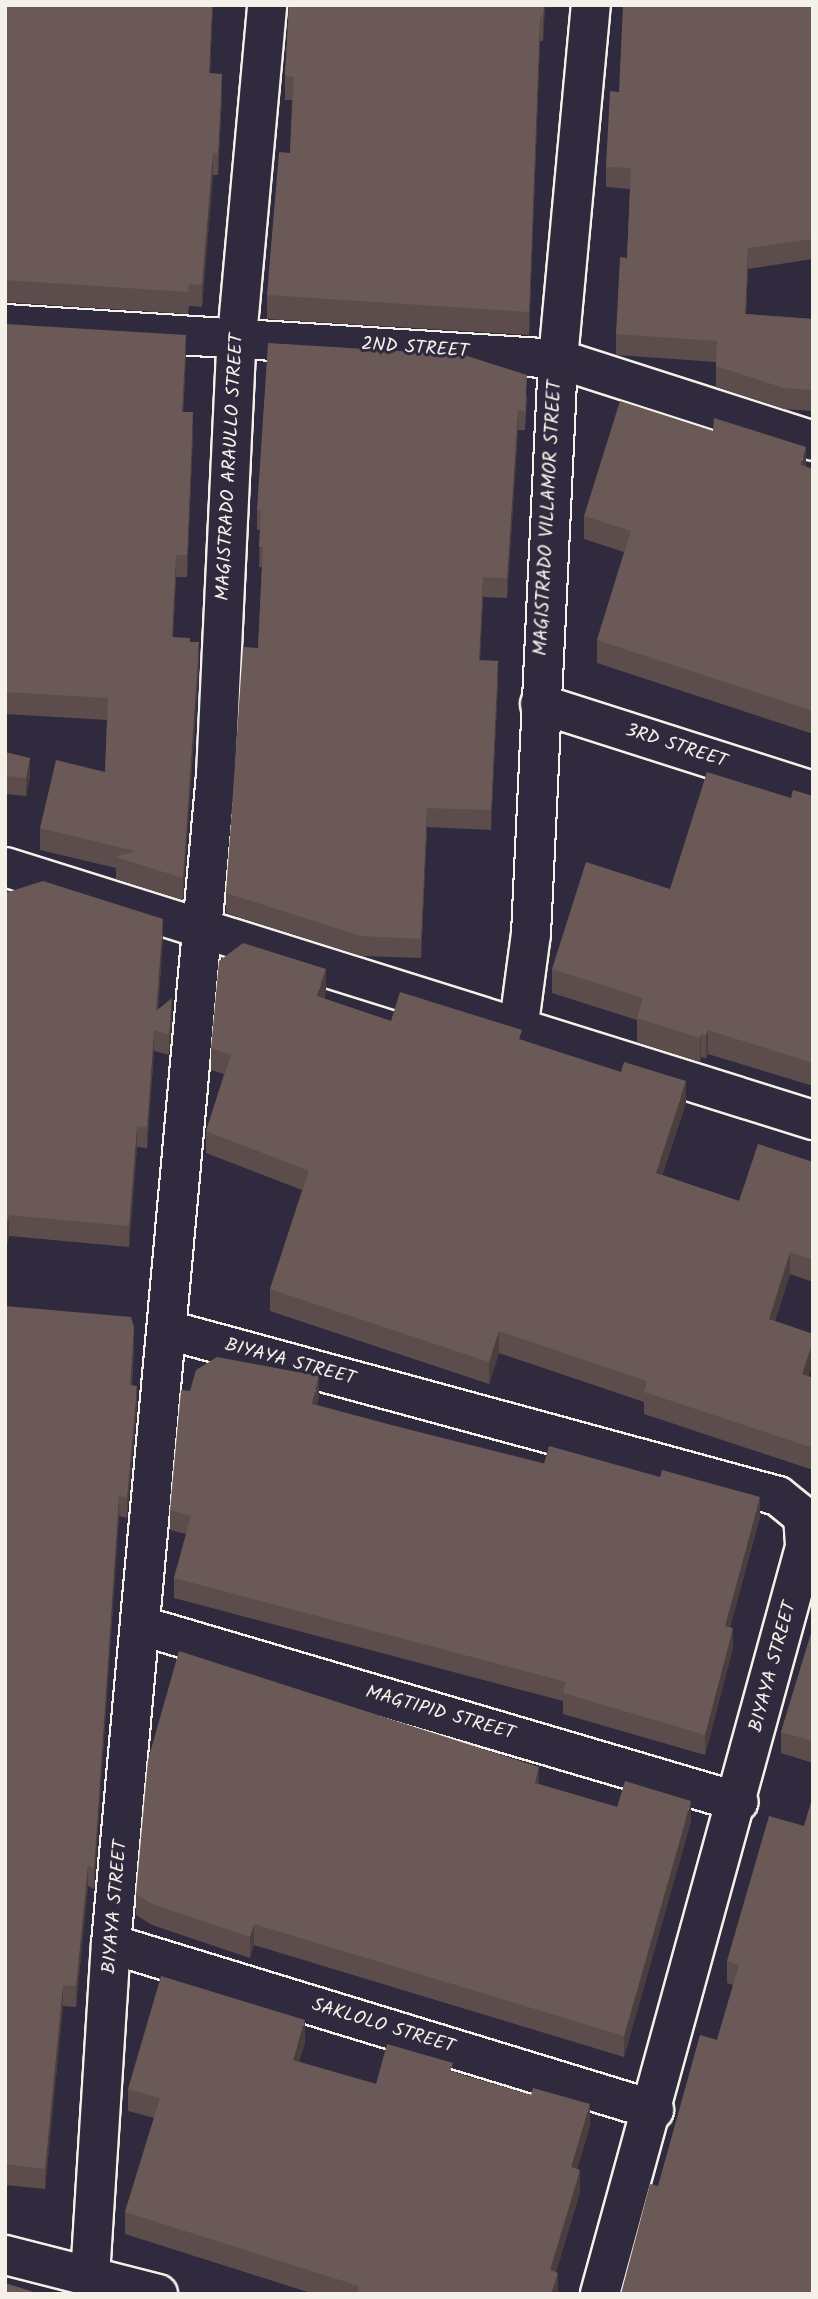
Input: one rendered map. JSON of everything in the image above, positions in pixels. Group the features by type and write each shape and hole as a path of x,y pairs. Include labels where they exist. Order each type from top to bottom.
{"street":[{"name":"MAGISTRADO ARAULLO STREET","path":"202,930 216,775 237,337 267,5"},
{"name":"MAGISTRADO VILLAMOR STREET","path":"518,1031 531,934 558,359 591,5"},
{"name":"2ND STREET","path":"5,324 558,359 813,441"},
{"name":"3RD STREET","path":"540,704 813,791"},
{"path":"5,867 518,1031 813,1120"},
{"name":"BIYAYA STREET","path":"90,2276 111,1944 142,1626 202,930"},
{"name":"BIYAYA STREET","path":"168,1330 778,1496 803,1516 805,1546 654,2110 600,2294"},
{"name":"MAGTIPID STREET","path":"142,1626 738,1802"},
{"name":"SAKLOLO STREET","path":"111,1944 654,2110"},
{"path":"5,2255 158,2294"}],"building":[{"path":"5,5 212,5 209,73 222,74 218,153 213,153 202,285 189,284 188,292 5,280"},
{"path":"289,5 544,5 543,17 540,17 529,312 267,295 279,152 290,153 294,77 285,76"},
{"path":"623,5 813,5 813,239 748,248 745,314 813,319 813,390 784,388 716,366 717,341 616,334 620,257 627,258 631,168 606,167 610,91 619,92"},
{"path":"5,324 186,335 182,412 193,412 187,555 176,555 172,637 190,638 190,642 199,642 183,878 116,857 135,851 40,828 56,760 105,772 108,698 5,692"},
{"path":"268,343 464,355 527,375 525,411 518,410 507,578 483,577 479,660 498,661 491,810 427,808 421,939 361,936 226,893 243,647 258,648 263,547 259,547 261,510 257,510"},
{"path":"620,401 713,431 714,418 806,447 801,465 813,469 813,711 597,640 631,531 584,516"},
{"path":"5,752 30,758 26,778 5,776"},
{"path":"707,772 791,798 793,790 813,796 813,1063 708,1030 706,1035 701,1033 700,1038 637,1018 643,998 552,969 586,862 670,889"},
{"path":"43,881 163,919 156,1011 172,998 169,1035 154,1030 147,1127 137,1126 129,1226 9,1215 5,1239 5,893"},
{"path":"243,943 326,969 317,996 391,1021 400,992 522,1030 519,1039 621,1072 624,1062 686,1081 656,1173 739,1201 758,1144 813,1162 813,1260 790,1252 769,1319 813,1334 802,1374 813,1378 813,1448 644,1392 647,1381 499,1331 489,1362 270,1289 309,1171 206,1131 231,1055 211,1048 219,961"},
{"path":"5,1306 131,1317 134,1327 130,1385 137,1386 127,1498 119,1495 94,1869 88,1865 76,1986 63,1985 45,2169 5,2164"},
{"path":"217,1357 319,1376 312,1404 391,1425 544,1464 549,1446 660,1477 662,1470 760,1497 725,1626 733,1628 705,1735 563,1693 566,1682 174,1578 191,1516 170,1510 181,1390 190,1391 196,1370"},
{"path":"813,1627 813,1741 781,1732"},
{"path":"179,1651 539,1767 535,1783 617,1807 625,1781 691,1801 624,2036 254,1924 250,1937 152,1904 136,1894 148,1760"},
{"path":"813,1795 813,2294 621,2294 650,2184 658,2186 700,2035 717,2040 739,1965 727,1961 769,1816 804,1826"},
{"path":"161,1976 305,2020 293,2060 376,2084 387,2044 453,2063 450,2071 531,2095 533,2088 590,2104 571,2167 580,2170 550,2270 558,2273 551,2294 357,2294 359,2286 125,2212 160,2098 128,2089"},
{"path":"5,2283 40,2294 5,2294"}]}
